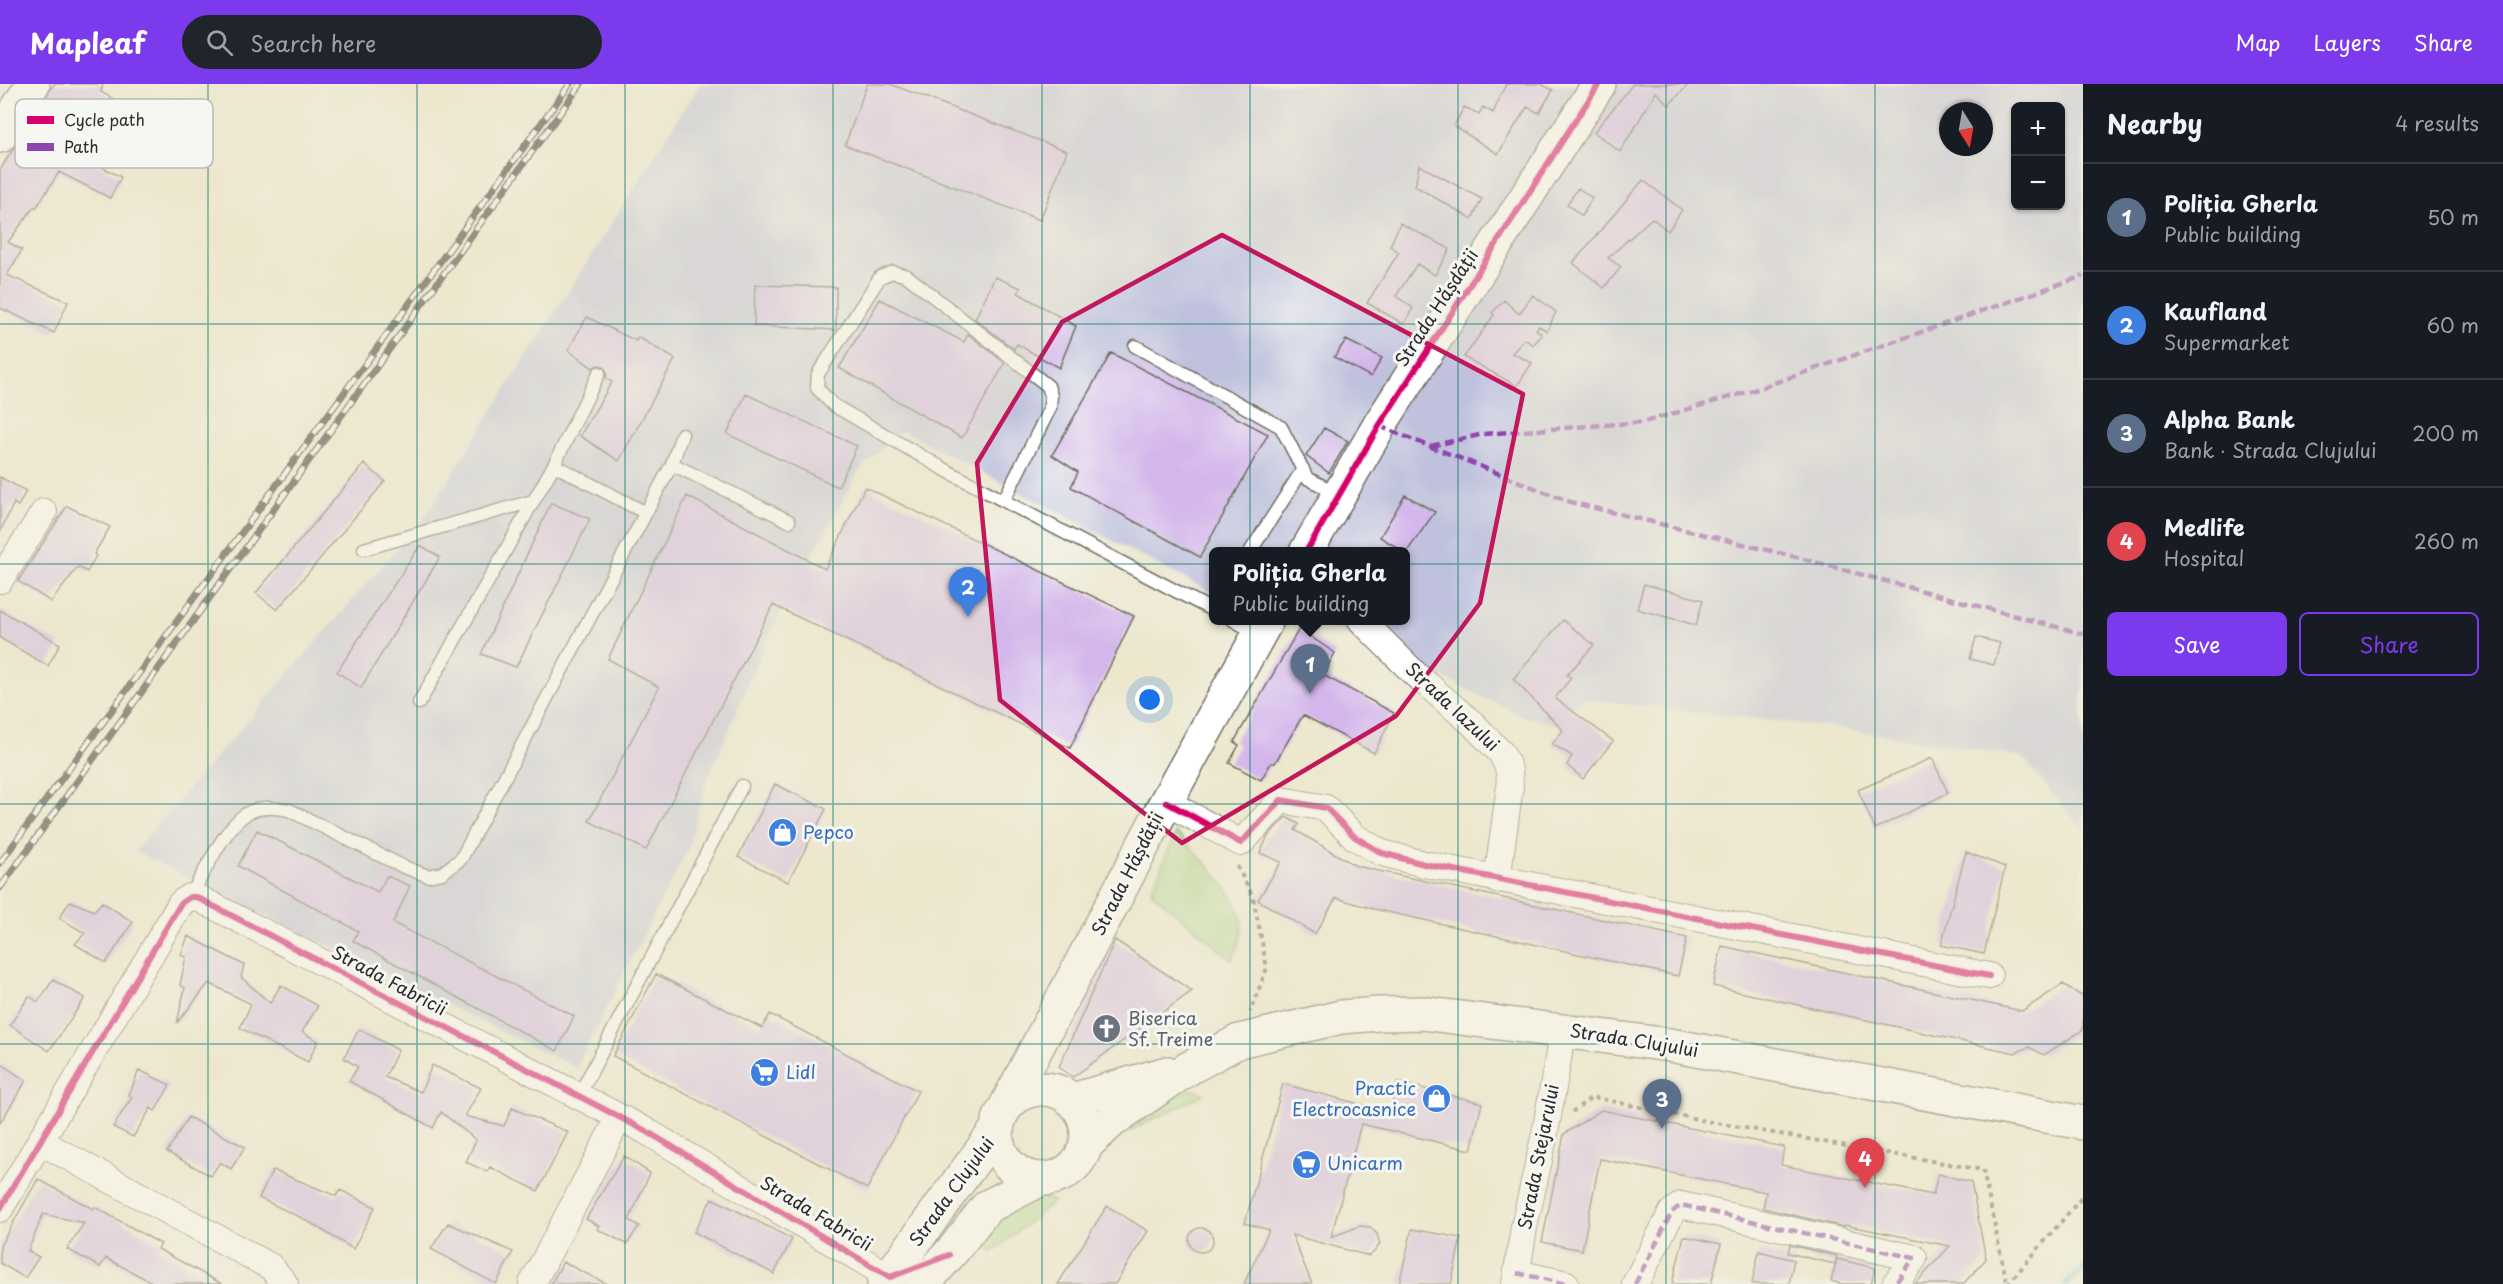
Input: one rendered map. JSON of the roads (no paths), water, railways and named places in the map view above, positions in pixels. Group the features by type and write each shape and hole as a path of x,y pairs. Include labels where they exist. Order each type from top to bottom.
{"main road":[{"path":"23,99 33,84"},
{"name":"Strada Hășdății","path":"1309,547 1379,426 1599,84"},
{"path":"0,136 15,112"},
{"name":"Strada Hășdății","path":"1002,1118 1166,802 1253,625"},
{"name":"Strada Clujului","path":"922,1284 949,1255 987,1207 1041,1179 1065,1173 1074,1166 1086,1144 1113,1120 1189,1068 1239,1041 1341,1017 1422,1013 1670,1045 2083,1123"},
{"path":"1045,1034 1061,1094 1086,1120 1086,1144"},
{"name":"Strada Clujului","path":"887,1280 1002,1118 1026,1092 1061,1094 1094,1092 1189,1068"},
{"name":"Strada Clujului","path":"1002,1118 1001,1153 1008,1163 1029,1177 1041,1179"}],"street":[{"path":"0,580 44,512"},
{"name":"Strada Iazului","path":"1365,625 1416,675 1473,724 1502,754 1509,770 1510,786 1497,880"},
{"path":"1166,802 1241,843 1281,800 1315,805 1326,808 1355,837 1382,852 1497,880 1989,976"},
{"path":"0,1209 181,903 190,897"},
{"name":"Strada Fabricii","path":"190,897 207,903 619,1118 800,1221 887,1280"},
{"name":"Strada Stejarului","path":"1516,1278 1563,1030"},
{"path":"532,1284 619,1118"},
{"path":"41,1142 271,1267 285,1284"},
{"path":"1635,1284 1672,1212 1681,1205 1914,1258 1895,1284"},
{"path":"887,1280 949,1255"},
{"path":"1516,1278 1566,1284"}],"lane":[{"path":"1004,500 1050,408 1051,396 1048,386 907,276 893,272 880,277 818,374 816,388 833,405 1004,500 1209,608"},
{"path":"1135,346 1281,427 1307,478 1339,495"},
{"path":"419,703 554,465 599,373"},
{"path":"190,897 231,827 250,811 270,807 289,810 404,867 428,876 442,873 461,859 672,464 682,434"},
{"path":"672,464 789,521"},
{"path":"554,465 646,513"},
{"path":"1253,547 1303,469"},
{"path":"364,549 533,501"},
{"path":"578,1097 742,786"}],"waterway":[{"path":"2066,1284 2083,1269"}],"railway":[{"path":"0,863 570,84"},
{"path":"0,888 581,84"}],"place":[{"name":"Kaufland","path":"968,617"},
{"name":"Poliția Gherla","path":"1310,694"},
{"name":"Pepco","path":"782,833"},
{"name":"Biserica Sf. Treime","path":"1107,1029"},
{"name":"Lidl","path":"765,1073"},
{"name":"Practic Electrocasnice","path":"1437,1099"},
{"name":"Alpha Bank","path":"1662,1129"},
{"name":"Unicarm","path":"1306,1164"},
{"name":"Medlife","path":"1865,1188"}]}
